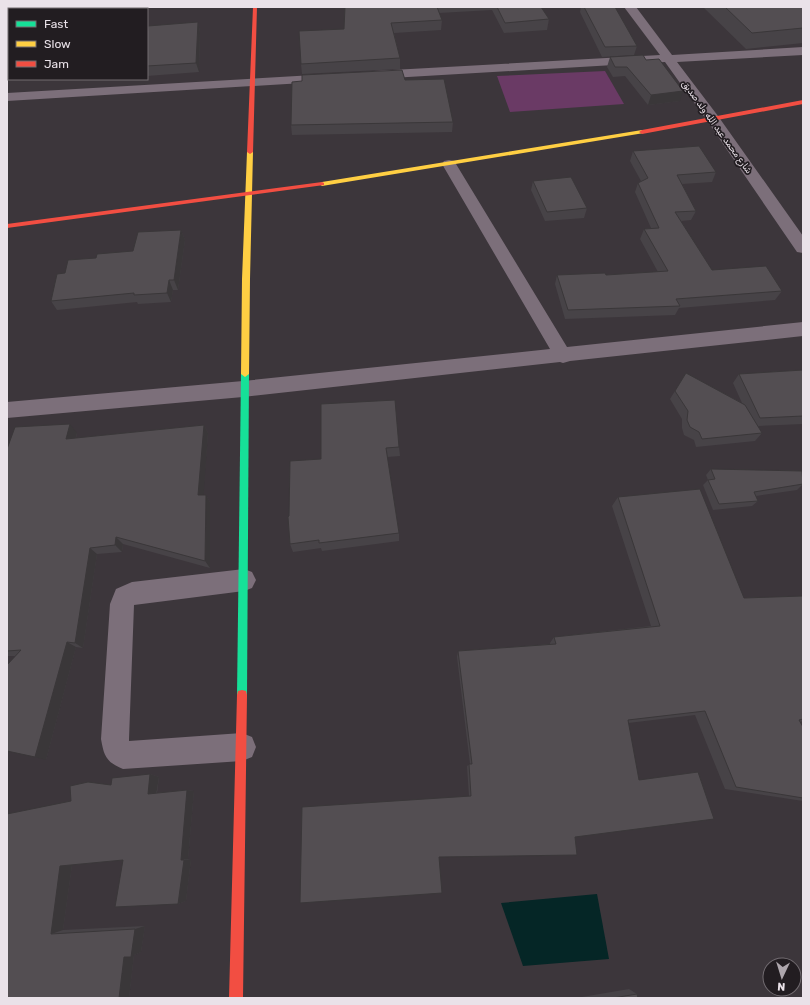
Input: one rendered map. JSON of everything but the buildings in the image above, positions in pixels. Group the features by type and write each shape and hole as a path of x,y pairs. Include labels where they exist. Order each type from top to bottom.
{"street":[{"path":"236,998 244,580 243,389 255,7"},
{"name":"شارع محمد عبد الله ولد صديق","path":"630,7 713,119 803,248"},
{"path":"364,76 803,51"},
{"path":"7,97 340,77"},
{"path":"7,226 249,195 449,164 713,119 803,102"},
{"path":"449,164 563,356"},
{"path":"7,410 243,389 563,356 803,329"},
{"path":"242,747 123,755 117,750 115,739 122,604 126,597 132,593 244,580"}],"shaded area":[{"path":"605,71 624,104 510,112 497,76"},
{"path":"597,894 609,959 523,966 501,903"}],"traffic: fast":[{"path":"242,695 245,374"}],"traffic: slow":[{"path":"322,184 642,132"},
{"path":"245,374 250,152"}],"traffic: jam":[{"path":"250,152 255,7"},
{"path":"642,132 803,102"},
{"path":"7,226 322,184"},
{"path":"236,998 242,695"}]}
